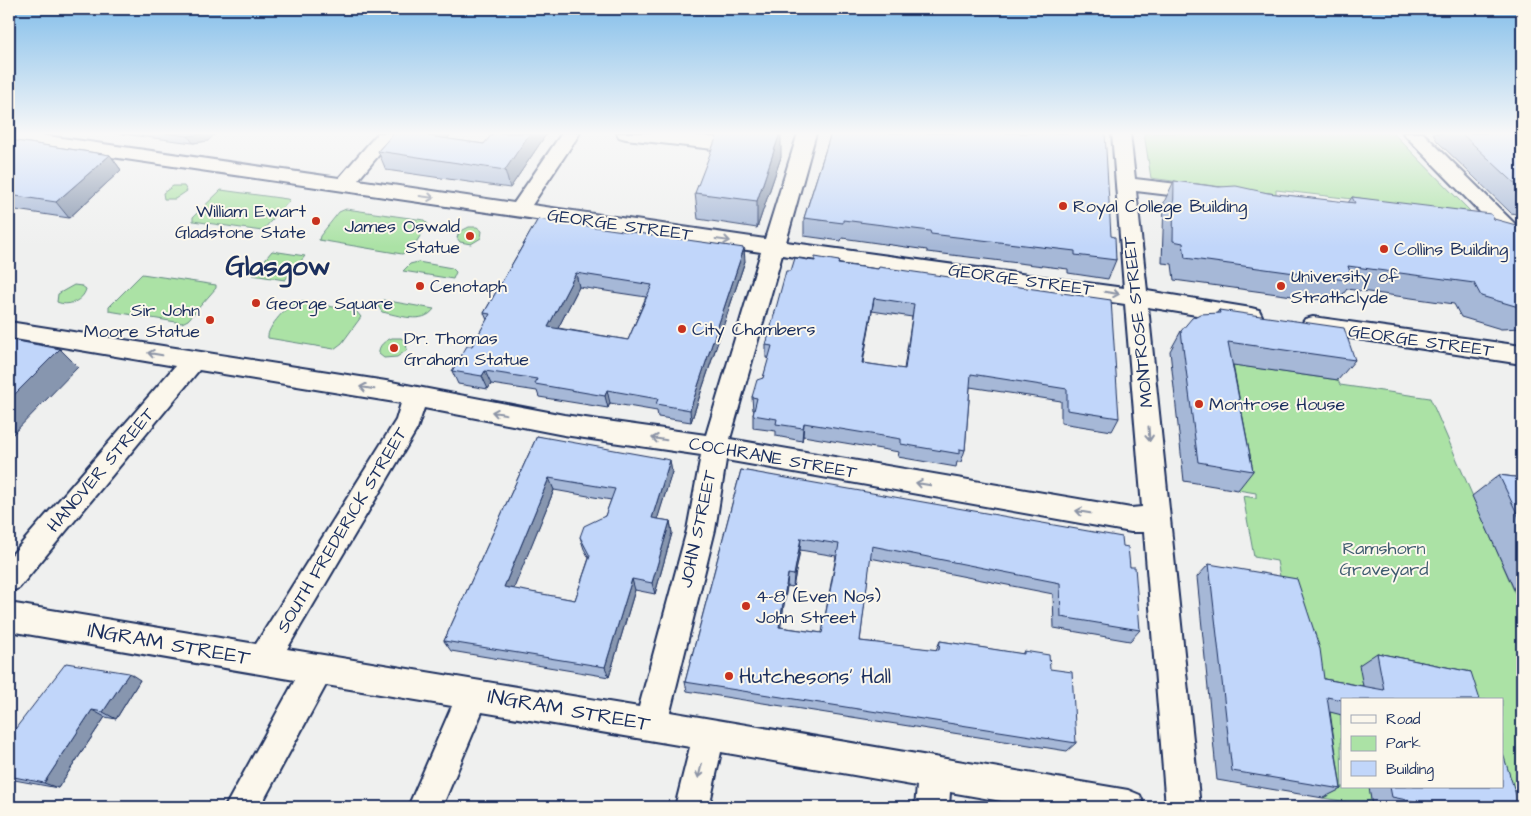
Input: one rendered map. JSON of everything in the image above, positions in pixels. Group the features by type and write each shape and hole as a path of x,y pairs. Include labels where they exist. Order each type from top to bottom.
{"street":[{"path":"250,171 519,210 545,171"},
{"path":"344,185 356,171"},
{"name":"JOHN STREET","path":"652,724 701,530 715,447 796,171"},
{"name":"MONTROSE STREET","path":"1125,171 1138,298 1143,515 1160,564 1183,807"},
{"path":"1452,171 1518,235"},
{"path":"1126,184 1224,196"},
{"name":"GEORGE STREET","path":"519,210 1138,298 1519,359"},
{"path":"1481,227 1518,235"},
{"path":"9,330 415,397"},
{"name":"HANOVER STREET","path":"9,579 194,361"},
{"name":"COCHRANE STREET","path":"415,397 564,425 1143,515"},
{"name":"SOUTH FREDERICK STREET","path":"263,660 408,422 415,397"},
{"name":"INGRAM STREET","path":"9,617 935,772 1128,807"},
{"path":"242,807 318,669"},
{"path":"425,807 473,694"},
{"path":"692,807 708,734"},
{"path":"932,807 935,772"}],"green space":[{"path":"1150,171 1431,171 1472,213 1276,190 1276,195 1151,178"},
{"path":"173,186 184,186 187,191 175,199 164,199 163,193"},
{"path":"221,190 290,200 262,231 193,221 193,217"},
{"path":"346,209 424,220 428,224 411,250 402,254 319,240 320,236 339,212"},
{"path":"469,227 477,227 482,231 481,238 471,244 460,242 457,238 459,232"},
{"path":"272,251 305,256 285,280 252,275"},
{"path":"418,262 452,268 456,272 453,279 403,271 410,264"},
{"path":"142,274 216,285 216,288 188,320 182,323 109,311 109,307"},
{"path":"74,285 82,286 86,289 82,297 66,304 57,302 58,294"},
{"path":"383,300 434,309 423,317 403,317 382,312 378,306"},
{"path":"299,301 356,311 361,317 342,343 334,349 268,338 274,322 279,316"},
{"path":"392,338 401,338 406,341 407,350 397,357 384,358 379,354 380,348"},
{"name":"Ramshorn Graveyard","path":"1228,364 1338,380 1340,385 1430,398 1522,609 1522,807 1493,807 1502,788 1504,788 1504,698 1353,698 1340,696 1341,788 1369,788 1372,806 1323,798 1304,661 1283,592 1277,561 1254,557 1243,496 1256,498 1256,493 1238,490 1217,370"}],"building":[{"path":"9,171 92,171 56,202 9,195"},
{"path":"703,171 767,171 757,201 695,193"},
{"path":"819,171 1107,171 1111,236 1115,237 1116,260 1075,255 1075,251 931,234 930,231 843,220 843,223 804,218"},
{"path":"1502,171 1522,171 1522,190"},
{"path":"1174,181 1219,187 1236,186 1268,193 1355,203 1352,197 1491,214 1494,219 1516,225 1522,236 1522,308 1481,296 1474,283 1348,266 1353,281 1185,258 1183,243 1173,241"},
{"name":"City Chambers","path":"538,219 744,248 690,410 656,404 658,399 607,390 605,396 535,384 537,379 485,371 482,376 452,371 467,346 472,346 490,314 484,313","holes":["576,273 652,285 628,340 548,327"]},
{"path":"815,257 839,261 838,264 878,269 879,267 1111,300 1119,418 1067,410 1067,389 971,374 965,450 960,449 960,454 901,444 901,439 804,423 803,428 776,424 777,419 753,415 757,398 752,397 757,380 763,378 772,346 766,345 786,271 791,271 795,258 815,261","holes":["874,298 914,304 905,369 862,363"]},
{"path":"1219,310 1344,328 1355,360 1228,342 1253,471 1198,462 1181,331 1192,318 1200,314 1220,313"},
{"path":"12,340 60,349 9,400 9,343"},
{"path":"537,436 670,460 652,518 670,521 652,583 632,579 605,667 444,641","holes":["549,478 615,489 605,516 584,526 580,537 590,556 575,600 504,587"]},
{"path":"741,470 1122,537 1123,546 1128,547 1130,567 1135,567 1140,630 1061,617 1060,583 872,546 860,641 939,650 940,641 1024,654 1024,651 1049,655 1050,669 1072,672 1076,743 685,682","holes":["801,538 839,544 822,633 779,627 788,574 794,575"]},
{"path":"1499,475 1522,478 1522,524"},
{"path":"1209,564 1297,579 1320,649 1324,679 1384,690 1377,653 1471,672 1479,698 1341,698 1341,700 1327,697 1341,789 1232,771"},
{"path":"66,663 129,673 103,712 92,710 44,783 9,776 9,737"},
{"path":"1504,757 1520,807 1441,807 1392,797 1390,788 1504,788"}],"place":[{"name":"Royal College Building","path":"1063,206"},
{"name":"William Ewart Gladstone State","path":"316,221"},
{"name":"James Oswald Statue","path":"470,236"},
{"name":"Collins Building","path":"1384,249"},
{"name":"Cenotaph","path":"420,286"},
{"name":"University of Strathclyde","path":"1281,286"},
{"name":"George Square","path":"256,303"},
{"name":"Sir John Moore Statue","path":"210,320"},
{"name":"City Chambers","path":"682,329"},
{"name":"Dr. Thomas Graham Statue","path":"394,348"},
{"name":"Montrose House","path":"1199,404"},
{"name":"4-8 (Even Nos) John Street","path":"746,606"},
{"name":"Hutchesons' Hall","path":"729,676"}],"district":[{"name":"Glasgow","path":"278,266"}]}
